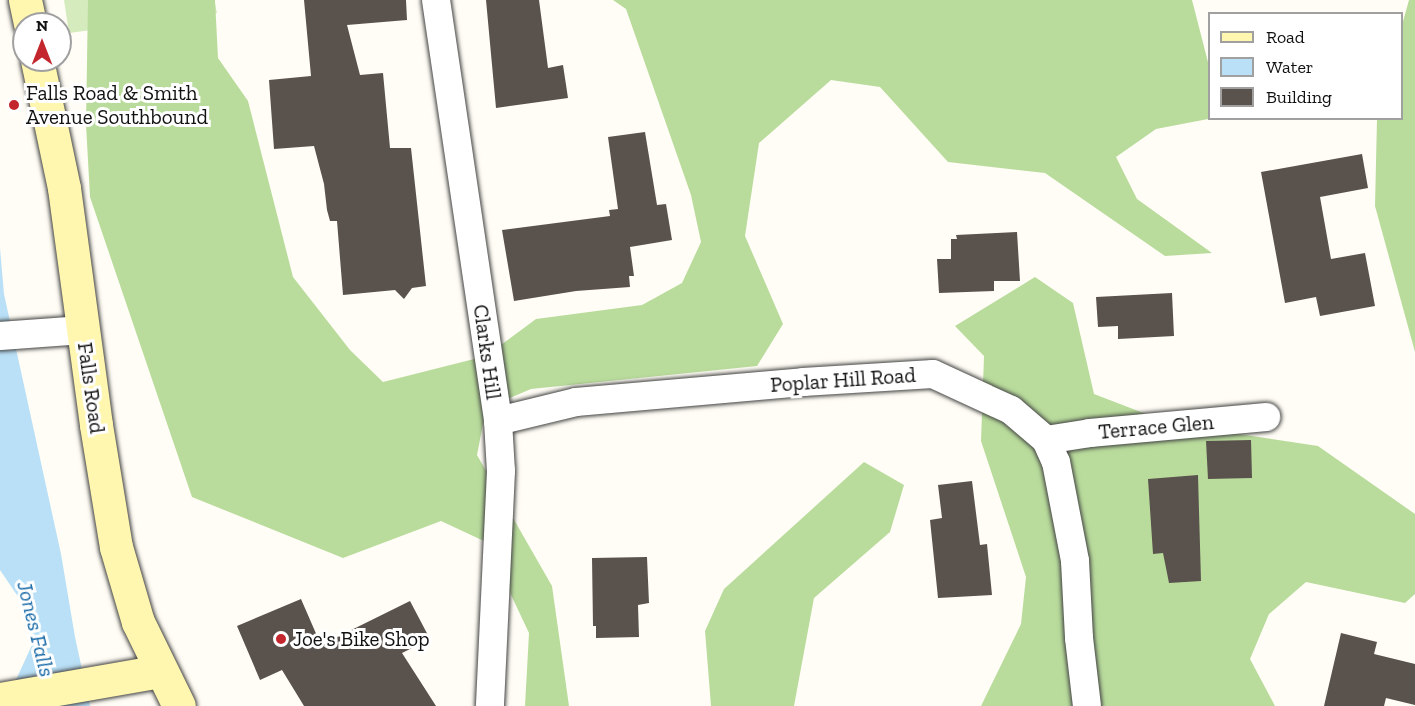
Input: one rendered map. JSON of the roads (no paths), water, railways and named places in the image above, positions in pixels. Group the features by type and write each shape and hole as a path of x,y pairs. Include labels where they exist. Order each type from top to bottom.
{"main road":[{"name":"Falls Road","path":"40,72 64,188 108,510 116,547 138,622 179,706"},
{"path":"0,699 92,685 161,671"}],"street":[{"name":"Clarks Hill","path":"436,0 498,421 500,483 490,706"},
{"path":"0,336 83,330"},
{"name":"Poplar Hill Road","path":"498,421 576,402 803,382 933,374 1011,410 1046,440 1056,462 1075,561 1079,638 1087,706"},
{"name":"Terrace Glen","path":"1046,440 1090,433 1266,417"}],"water":[{"name":"Jones Falls","path":"0,248 4,294 61,554 75,637 90,706 15,706 15,682 32,645 33,625 23,604 0,570"}],"place":[{"name":"Falls Road & Smith Avenue Southbound","path":"14,105"},
{"name":"Joe's Bike Shop","path":"281,639"}]}
